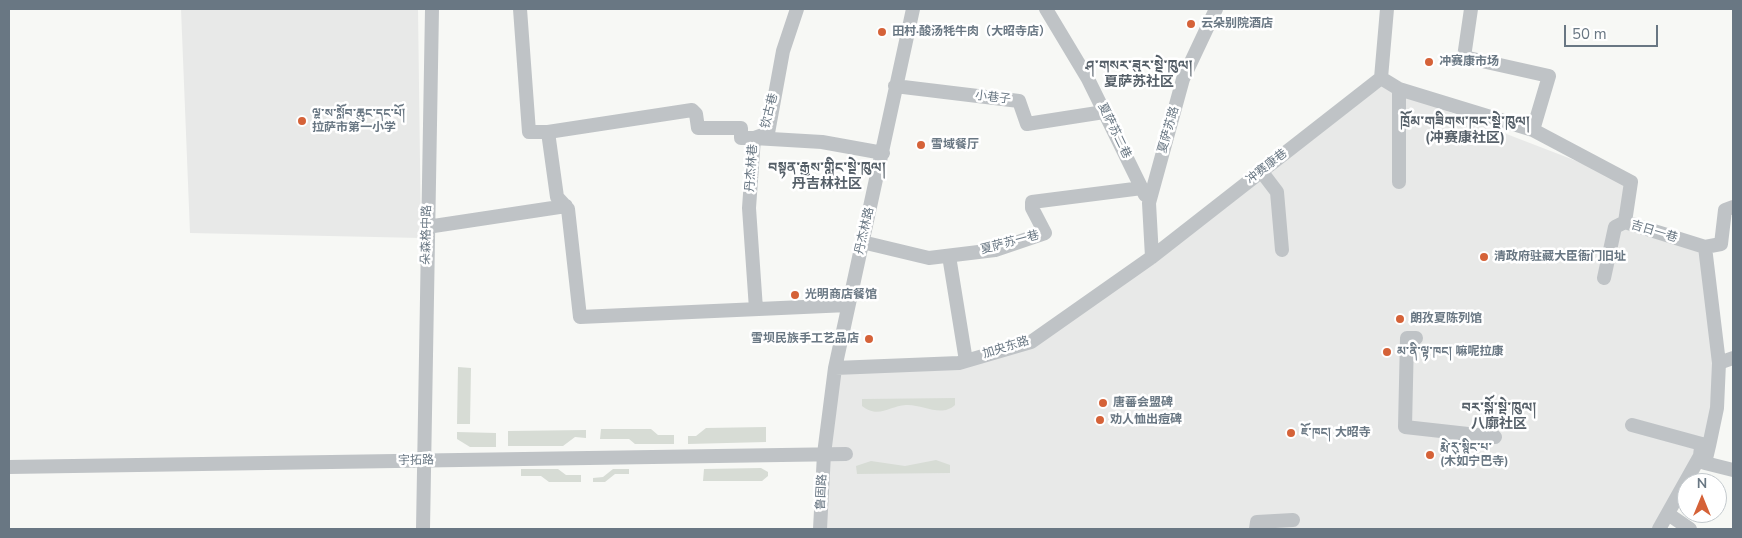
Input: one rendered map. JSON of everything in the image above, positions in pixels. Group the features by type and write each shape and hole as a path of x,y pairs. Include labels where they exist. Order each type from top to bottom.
{"street":[{"name":"朵森格中路","path":"422,529 432,9"},
{"name":"丹杰林巷","path":"520,9 529,132 548,132 692,110 696,114 698,128 741,128 741,138 754,138 749,208 756,309"},
{"name":"钦古巷","path":"754,138 768,133 783,51 797,9"},
{"name":"丹杰林路","path":"824,454 835,368 883,153 895,86 914,9"},
{"name":"夏萨苏二巷","path":"1046,9 1088,79 1149,203"},
{"name":"夏萨苏路","path":"1152,257 1149,203 1184,79 1216,9"},
{"path":"1381,78 1387,9"},
{"path":"1471,9 1464,57 1549,76 1533,130"},
{"name":"吉日一巷","path":"1381,78 1399,89 1533,130 1631,182 1625,222 1705,248"},
{"name":"冲赛康巷","path":"1152,257 1381,78"},
{"name":"小巷子","path":"895,86 1019,101 1027,124 1104,112"},
{"path":"1399,89 1399,182"},
{"path":"548,132 557,197 566,206 580,316 848,305"},
{"name":"钦古巷","path":"754,138 822,142 883,153"},
{"path":"1261,171 1277,192 1282,250"},
{"name":"夏萨苏一巷","path":"862,242 930,258 995,250 1045,233 1032,208 1032,202 1142,188"},
{"path":"427,227 566,206"},
{"path":"1660,529 1705,446 1717,408 1719,363 1705,248 1720,244 1725,210 1733,207"},
{"path":"1604,278 1614,227 1625,222"},
{"path":"949,256 966,361"},
{"name":"加央东路","path":"835,368 959,363 1032,342 1152,257"},
{"path":"1416,338 1407,338 1405,427 1495,437"},
{"path":"1719,363 1733,358"},
{"path":"1632,425 1705,446"},
{"path":"1698,473 1705,463 1705,446"},
{"name":"鲁固路","path":"820,529 824,454"},
{"name":"宇拓路","path":"9,467 846,454"},
{"path":"1705,463 1733,470"},
{"path":"1660,529 1677,505"},
{"path":"1670,516 1692,529"},
{"path":"1256,529 1257,522 1293,520"}],"shaded area":[{"name":"ལྷ་ས་སློབ་ཆུང་དང་པོ། 拉萨市第一小学","path":"181,9 418,9 421,238 190,233"},
{"path":"1382,86 1631,182 1625,223 1705,247 1719,363 1705,463 1699,473 1677,473 1677,508 1664,529 822,529 835,368 959,363 1018,345"},
{"path":"458,367 471,368 470,424 457,424"},
{"path":"955,398 955,405 950,409 944,410 906,405 879,412 868,410 862,406 862,399"},
{"path":"766,427 766,442 688,444 688,436 696,436 706,428"},
{"path":"601,429 651,429 658,435 674,435 674,444 635,444 629,439 600,439"},
{"path":"586,430 586,438 575,437 563,446 508,446 508,431"},
{"path":"457,432 496,433 496,447 470,447 457,439"},
{"path":"936,460 950,465 950,473 857,474 856,466 871,461 905,466"},
{"path":"761,468 768,472 768,476 762,481 703,481 704,469"},
{"path":"521,469 558,469 566,475 581,475 581,482 549,482 541,476 521,476"},
{"path":"613,469 629,469 629,474 615,474 605,482 593,482 593,478 603,477"}],"place":[{"name":"云朵别院酒店","path":"1191,24"},
{"name":"田村·酸汤牦牛肉（大昭寺店）","path":"882,32"},
{"name":"冲赛康市场","path":"1429,62"},
{"name":"ལྷ་ས་སློབ་ཆུང་དང་པོ། 拉萨市第一小学","path":"302,121"},
{"name":"雪域餐厅","path":"921,145"},
{"name":"清政府驻藏大臣衙门旧址","path":"1484,257"},
{"name":"光明商店餐馆","path":"795,295"},
{"name":"朗孜夏陈列馆","path":"1400,319"},
{"name":"雪坝民族手工艺品店","path":"869,339"},
{"name":"མ་ནི་ལྟ་ཁང། 嘛呢拉康","path":"1387,352"},
{"name":"唐蕃会盟碑","path":"1103,403"},
{"name":"劝人恤出痘碑","path":"1100,420"},
{"name":"ཇོ་ཁང། 大昭寺","path":"1291,433"},
{"name":"རྨེ་རུ་སྙིང་པ་ (木如宁巴寺)","path":"1430,455"}],"district":[{"name":"ཤ་གསར་ཟུར་སྡེ་ཁུལ། 夏萨苏社区","path":"1139,76"},
{"name":"ཁྲོམ་གཟིགས་ཁང་སྡེ་ཁུལ། (冲赛康社区)","path":"1465,132"},
{"name":"བསྟན་རྒྱས་གླིང་སྡེ་ཁུལ། 丹吉林社区","path":"827,177"},
{"name":"བར་སྐོ་སྡེ་ཁུལ། 八廓社区","path":"1499,418"}]}
